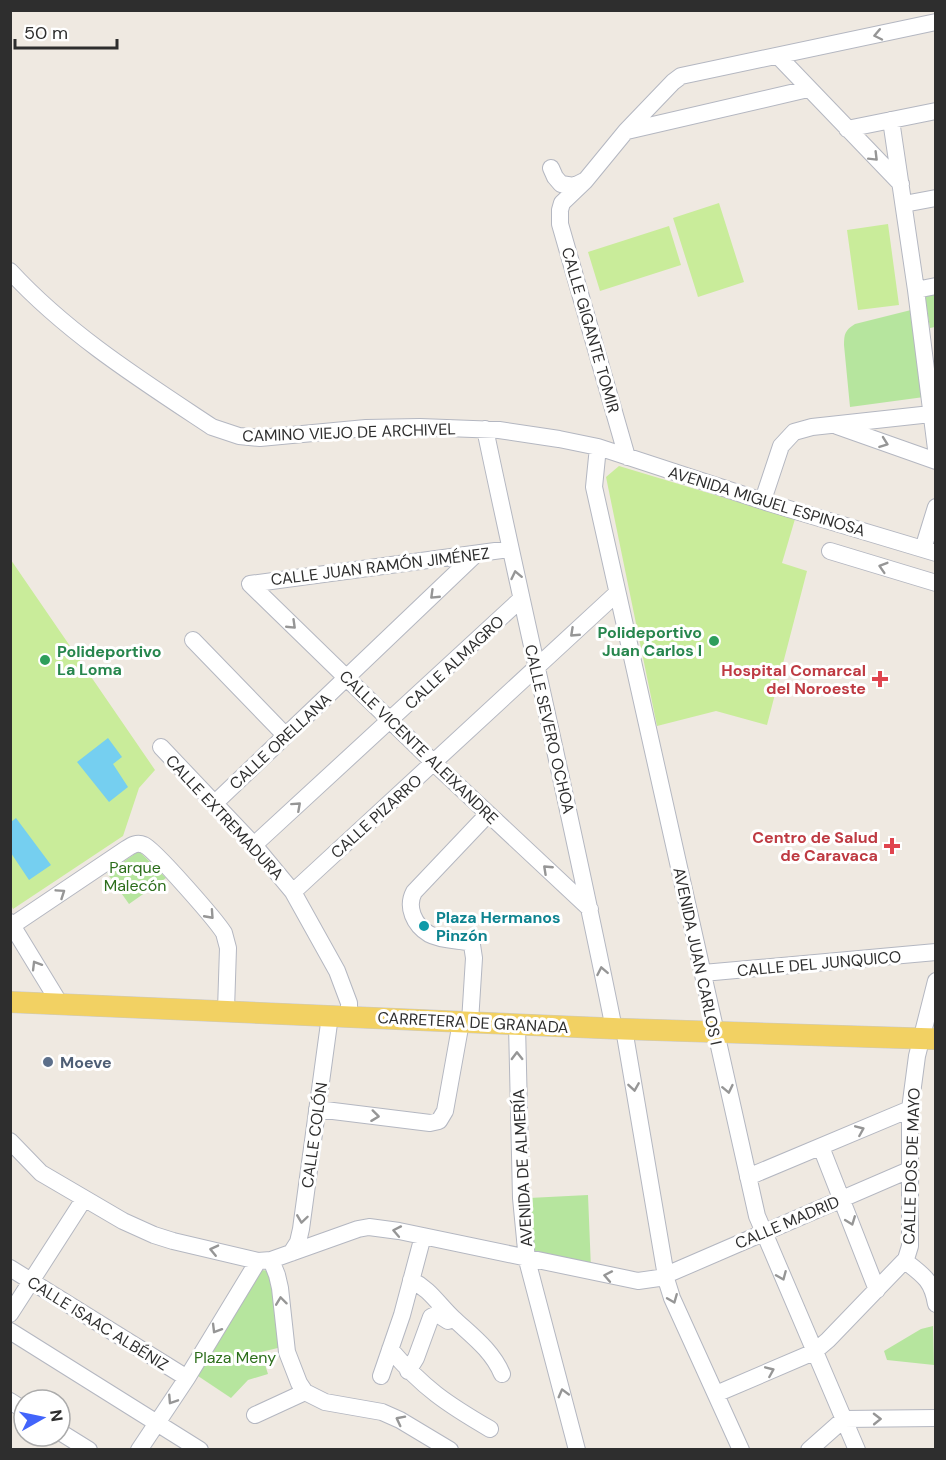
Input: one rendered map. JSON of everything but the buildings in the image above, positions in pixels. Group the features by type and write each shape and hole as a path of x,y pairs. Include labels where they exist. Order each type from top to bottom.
{"main road":[{"name":"CARRETERA DE GRANADA","path":"10,1002 619,1029 928,1039"}],"street":[{"path":"561,206 626,131 681,76 936,22"},
{"path":"778,56 901,184"},
{"path":"626,131 808,89"},
{"path":"847,129 936,111"},
{"path":"891,120 936,448"},
{"name":"CALLE GIGANTE TOMIR","path":"585,181 574,186 561,184 551,168 561,206 560,224 627,457"},
{"path":"904,204 936,198"},
{"name":"CAMINO VIEJO DE ARCHIVEL","path":"10,271 37,300 69,328 203,422 230,434 272,438 392,427 485,429 598,447"},
{"path":"916,290 936,286"},
{"path":"763,501 781,446 794,432 833,425 931,414"},
{"path":"833,425 936,461"},
{"name":"CALLE SEVERO OCHOA","path":"485,429 536,669 619,1029 665,1275 672,1298 741,1449"},
{"name":"AVENIDA MIGUEL ESPINOSA","path":"598,447 763,501 929,551"},
{"name":"AVENIDA JUAN CARLOS I","path":"598,447 594,487 748,1177 763,1232 857,1449"},
{"path":"929,551 936,507"},
{"name":"CALLE JUAN RAMÓN JIMÉNEZ","path":"250,584 510,549"},
{"path":"830,551 936,583"},
{"name":"CALLE ORELLANA","path":"215,803 476,554"},
{"name":"CALLE VICENTE ALEIXANDRE","path":"250,584 434,763 590,909"},
{"name":"CALLE PIZARRO","path":"292,892 617,593"},
{"name":"CALLE ALMAGRO","path":"254,845 521,599"},
{"path":"193,640 285,735"},
{"name":"CALLE EXTREMADURA","path":"161,747 254,845 292,892 337,971 349,1003 340,1016"},
{"path":"317,1109 430,1123 441,1119 446,1111 466,1022 474,958 472,945 468,942 428,933 413,917 410,904 414,892 488,814"},
{"path":"60,1004 11,925 137,843 143,844 160,859 224,933 228,948 226,1010"},
{"name":"CALLE DEL JUNQUICO","path":"703,973 936,952"},
{"name":"CALLE DOS DE MAYO","path":"716,1394 814,1352 905,1260 910,1246 910,1109 928,1039 936,981"},
{"name":"CALLE COLÓN","path":"291,1253 298,1242 301,1229 317,1109 340,1016"},
{"name":"AVENIDA DE ALMERÍA","path":"517,1024 521,1198 527,1260 578,1449"},
{"path":"748,1177 910,1109"},
{"path":"10,1141 41,1173 84,1199 154,1235 264,1261 278,1282 287,1352 305,1392 325,1402 382,1412 450,1449"},
{"path":"821,1147 877,1290"},
{"name":"CALLE MADRID","path":"264,1261 334,1236 369,1227 423,1236 527,1260 638,1281 665,1275 909,1170"},
{"path":"10,1314 84,1199"},
{"path":"381,1376 423,1236"},
{"path":"905,1260 929,1281 936,1304"},
{"path":"139,1449 264,1261"},
{"name":"CALLE ISAAC ALBÉNIZ","path":"10,1268 186,1378"},
{"path":"411,1280 430,1292 451,1316 490,1353 502,1374"},
{"path":"408,1371 416,1358 431,1317 437,1314 448,1321 451,1316"},
{"path":"10,1331 200,1449"},
{"path":"390,1349 424,1386 490,1429"},
{"path":"255,1415 305,1392"},
{"path":"809,1449 844,1419 936,1418"},
{"path":"72,1439 89,1449"}],"green space":[{"path":"719,203 744,282 698,297 673,218"},
{"path":"888,224 899,305 858,310 847,230"},
{"path":"669,226 681,265 600,291 588,252"},
{"path":"935,293 935,327 930,328 925,298"},
{"path":"911,310 924,397 850,407 844,345 847,330 855,324"},
{"name":"Polideportivo Juan Carlos I","path":"619,466 795,519 782,563 807,571 767,725 716,711 657,726 606,477"},
{"name":"Polideportivo La Loma","path":"11,560 155,770 139,788 123,836 13,909 11,905"},
{"name":"Parque Malecón","path":"139,851 166,878 129,904 107,873"},
{"path":"588,1195 591,1269 535,1256 529,1198"},
{"name":"Plaza Meny","path":"262,1270 269,1271 282,1347 261,1352 268,1374 248,1380 231,1398 195,1374"},
{"path":"933,1326 934,1365 887,1360 884,1351 921,1329"}],"water":[{"path":"108,738 122,757 113,764 128,787 109,802 77,762"},
{"path":"16,818 51,865 29,880 11,853 11,822"}],"place":[{"name":"Polideportivo Juan Carlos I","path":"714,641"},
{"name":"Polideportivo La Loma","path":"45,660"},
{"name":"Hospital Comarcal del Noroeste","path":"880,679"},
{"name":"Centro de Salud de Caravaca","path":"892,846"},
{"name":"Plaza Hermanos Pinzón","path":"424,926"},
{"name":"Moeve","path":"48,1062"}]}
